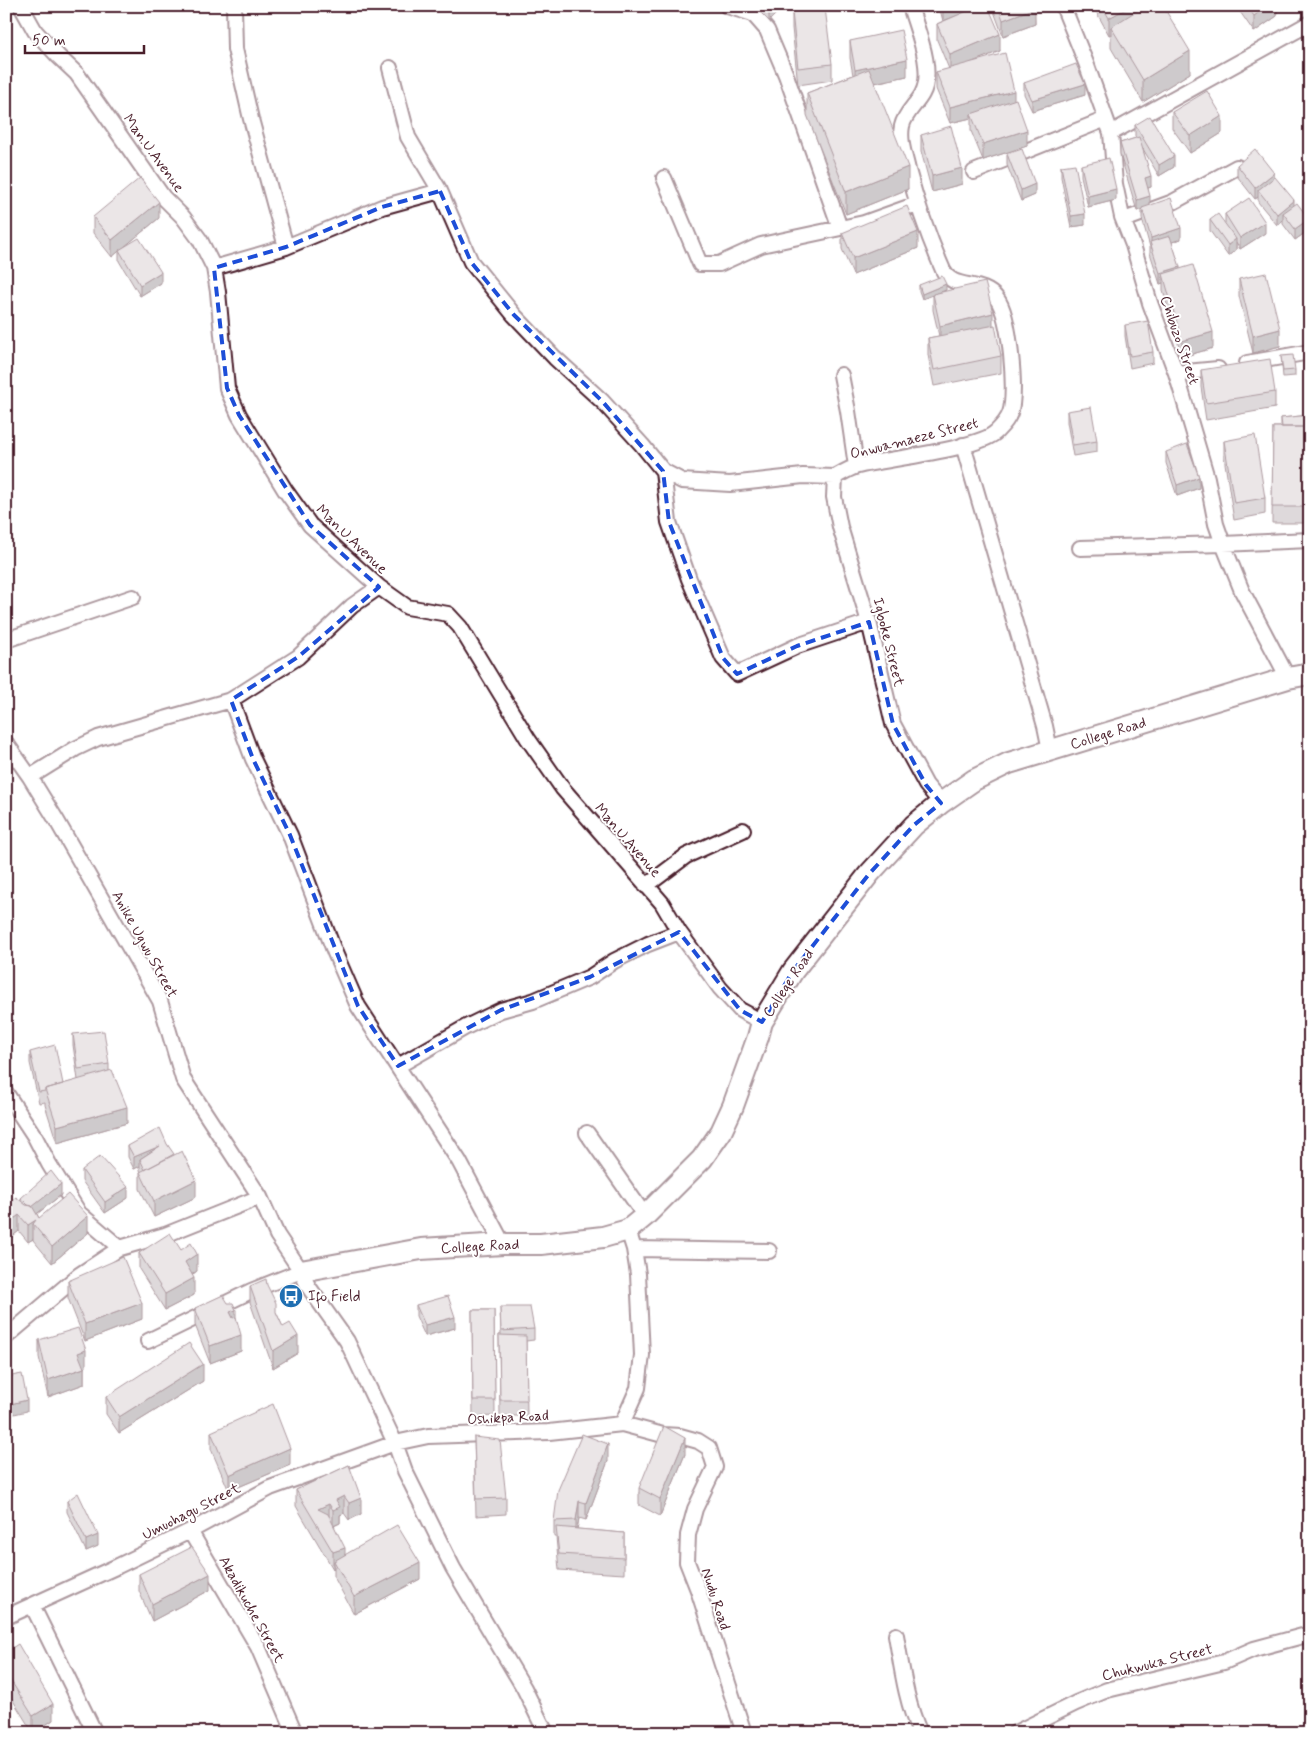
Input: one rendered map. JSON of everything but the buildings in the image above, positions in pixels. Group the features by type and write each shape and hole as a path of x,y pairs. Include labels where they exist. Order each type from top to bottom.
{"main road":[{"name":"College Road","path":"301,1271 420,1249 503,1244 541,1244 603,1237 628,1230 645,1216 702,1159 721,1132 733,1106 762,1022 793,971 868,874 914,825 974,780 1009,763 1288,678 1310,674"}],"street":[{"name":"Man.U.Avenue","path":"21,6 35,31 77,74 163,197 183,217 200,240 214,268 227,388 239,415 285,490 310,524 379,587 407,607 448,614 460,626 528,739 563,789 662,903 679,932 720,988 740,1010 762,1022"},
{"path":"234,6 235,49 251,119 286,247"},
{"path":"728,6 753,14 767,30 786,75 840,228"},
{"name":"Onwuamaeze Street","path":"835,478 856,466 979,441 995,434 1010,414 1014,388 1005,317 997,299 983,288 955,283 944,273 917,204 901,142 902,125 908,112 922,93 927,77 924,57 910,6"},
{"name":"Chibuzo Street","path":"1063,6 1109,126 1115,184 1124,220 1150,303 1176,373 1207,478 1216,524 1242,591 1288,678"},
{"path":"974,172 1109,126 1310,23"},
{"path":"390,68 408,137 440,191 471,262 514,316 555,358 602,401 642,444 663,471 682,481 730,484 803,476 835,478"},
{"path":"1124,220 1173,202 1238,168"},
{"path":"664,178 700,264 718,264 761,245 864,223 917,204"},
{"path":"214,268 286,247 382,207 440,191"},
{"path":"1176,373 1222,369 1310,352"},
{"path":"841,375 856,466"},
{"path":"963,445 1045,726 1050,750"},
{"path":"663,471 669,522 689,579 723,658 737,674 797,646 868,622"},
{"name":"Igboke Street","path":"835,478 834,497 840,527 868,622 893,724 926,784 941,803"},
{"path":"1080,548 1310,540"},
{"path":"30,777 75,749 98,738 231,700 298,657 352,606 379,587"},
{"path":"6,640 133,597"},
{"path":"231,700 254,759 290,835 335,953 358,1006 459,1161 503,1244"},
{"name":"Anike Ugwu Street","path":"6,743 30,777 109,910 160,1002 183,1079 260,1197 277,1234 301,1271 308,1286 347,1341 395,1443 405,1471 453,1568 524,1688 546,1733"},
{"path":"646,886 686,856 743,830"},
{"path":"398,1066 466,1026 501,1010 533,1001 590,977 614,961 679,932"},
{"path":"6,1094 35,1137 79,1213 120,1248"},
{"path":"587,1133 645,1216"},
{"path":"6,1338 79,1275 120,1248 165,1235 260,1197"},
{"path":"622,1424 638,1388 642,1355 640,1298 634,1249 628,1230"},
{"path":"634,1249 769,1250"},
{"path":"148,1341 251,1291 301,1271"},
{"name":"Oshikpa Road","path":"395,1443 428,1436 549,1432 622,1424"},
{"name":"Nudu Road","path":"622,1424 662,1435 698,1440 709,1448 715,1467 695,1509 688,1535 687,1562 698,1590 744,1733"},
{"name":"Umuohagu Street","path":"6,1617 190,1531 270,1488 395,1443"},
{"name":"Akadikuche Street","path":"190,1531 258,1647 295,1733"},
{"path":"32,1605 95,1733"},
{"name":"Chukwuka Street","path":"1016,1733 1107,1690 1224,1662 1254,1649 1310,1634"},
{"path":"896,1635 905,1688 912,1714 920,1733"}],"highlighted area":[{"path":"440,191 471,262 514,315 602,401 663,471 669,522 723,658 737,674 797,646 869,622 893,724 926,785 941,803 914,825 869,874 793,971 762,1022 740,1010 679,932 590,977 501,1010 398,1066 358,1006 290,835 253,759 231,700 298,657 379,587 310,525 239,415 227,388 214,268 286,247 382,207"}],"place":[{"name":"Ifo Field","path":"291,1296"}]}
